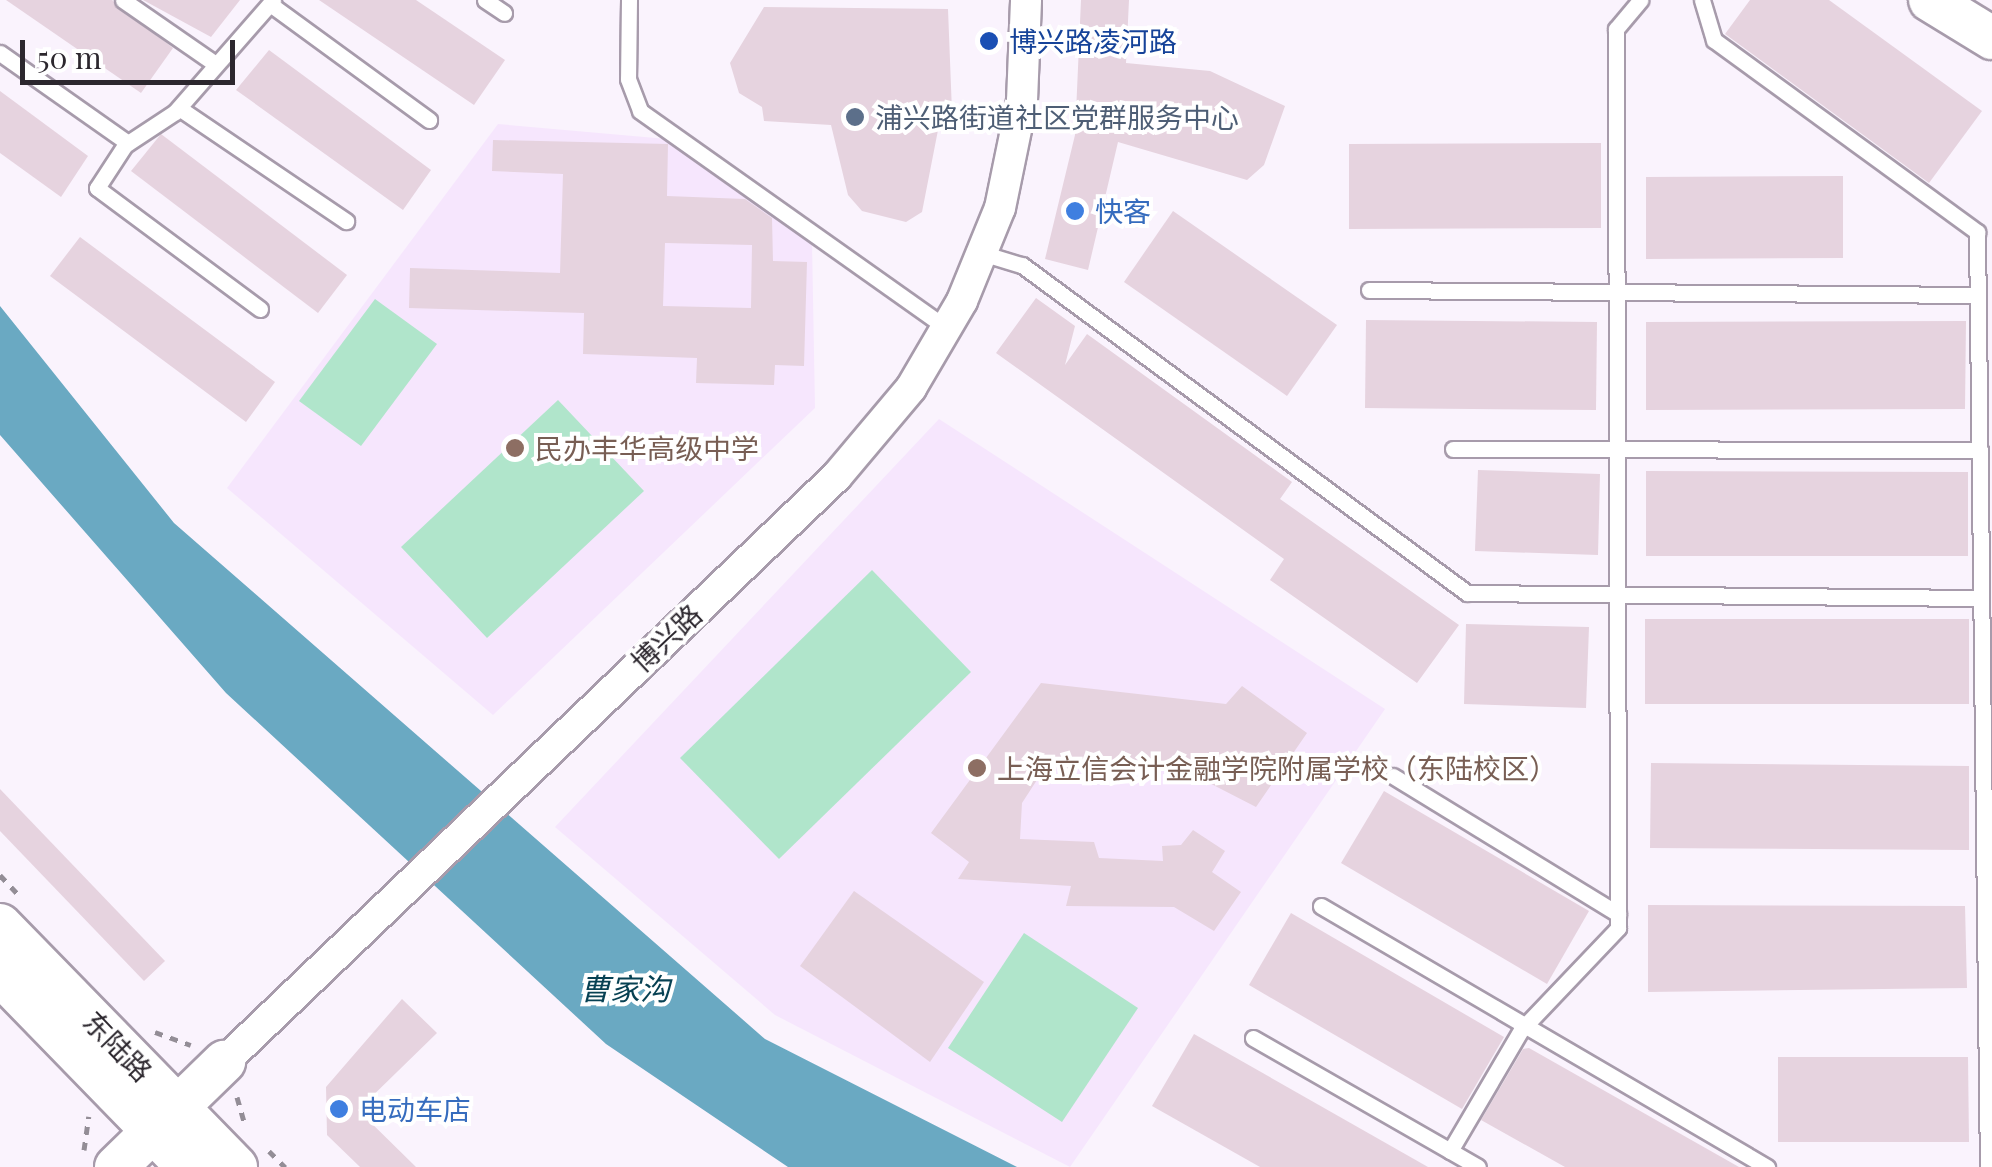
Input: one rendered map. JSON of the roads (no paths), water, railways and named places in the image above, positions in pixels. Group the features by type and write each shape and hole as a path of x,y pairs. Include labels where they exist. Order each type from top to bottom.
{"main road":[{"path":"1930,0 1992,38"},
{"name":"东陆路","path":"0,925 166,1119 188,1167"},
{"name":"东陆路","path":"0,974 166,1119 250,1156"},
{"name":"博兴路","path":"104,1163 166,1119 224,1062"}],"street":[{"name":"博兴路","path":"224,1062 837,476 948,329 985,254 1017,140 1026,0"}],"lane":[{"path":"123,0 214,62"},
{"path":"485,0 504,13"},
{"path":"629,0 628,79 640,111 948,329"},
{"path":"1450,1151 1526,1026 1618,928 1616,30 1640,0"},
{"path":"1702,0 1714,40 1977,232 1988,1167"},
{"path":"260,308 97,188 128,143 179,108 214,62 272,2 429,120"},
{"path":"0,53 128,143"},
{"path":"179,108 346,222"},
{"path":"985,254 1022,266 1467,594 1981,598"},
{"path":"1369,290 1978,295"},
{"path":"1452,449 1980,450"},
{"path":"1393,776 1618,914"},
{"path":"1321,906 1767,1167"},
{"path":"1253,1038 1478,1167"}],"water":[{"name":"曹家沟","path":"0,306 174,523 765,1039 1017,1167 788,1167 606,1044 226,693 0,435"}],"place":[{"name":"博兴路凌河路","path":"989,41"},
{"name":"浦兴路街道社区党群服务中心","path":"855,117"},
{"name":"快客","path":"1075,211"},
{"name":"民办丰华高级中学","path":"515,448"},
{"name":"上海立信会计金融学院附属学校（东陆校区）","path":"977,768"},
{"name":"电动车店","path":"339,1109"}]}
